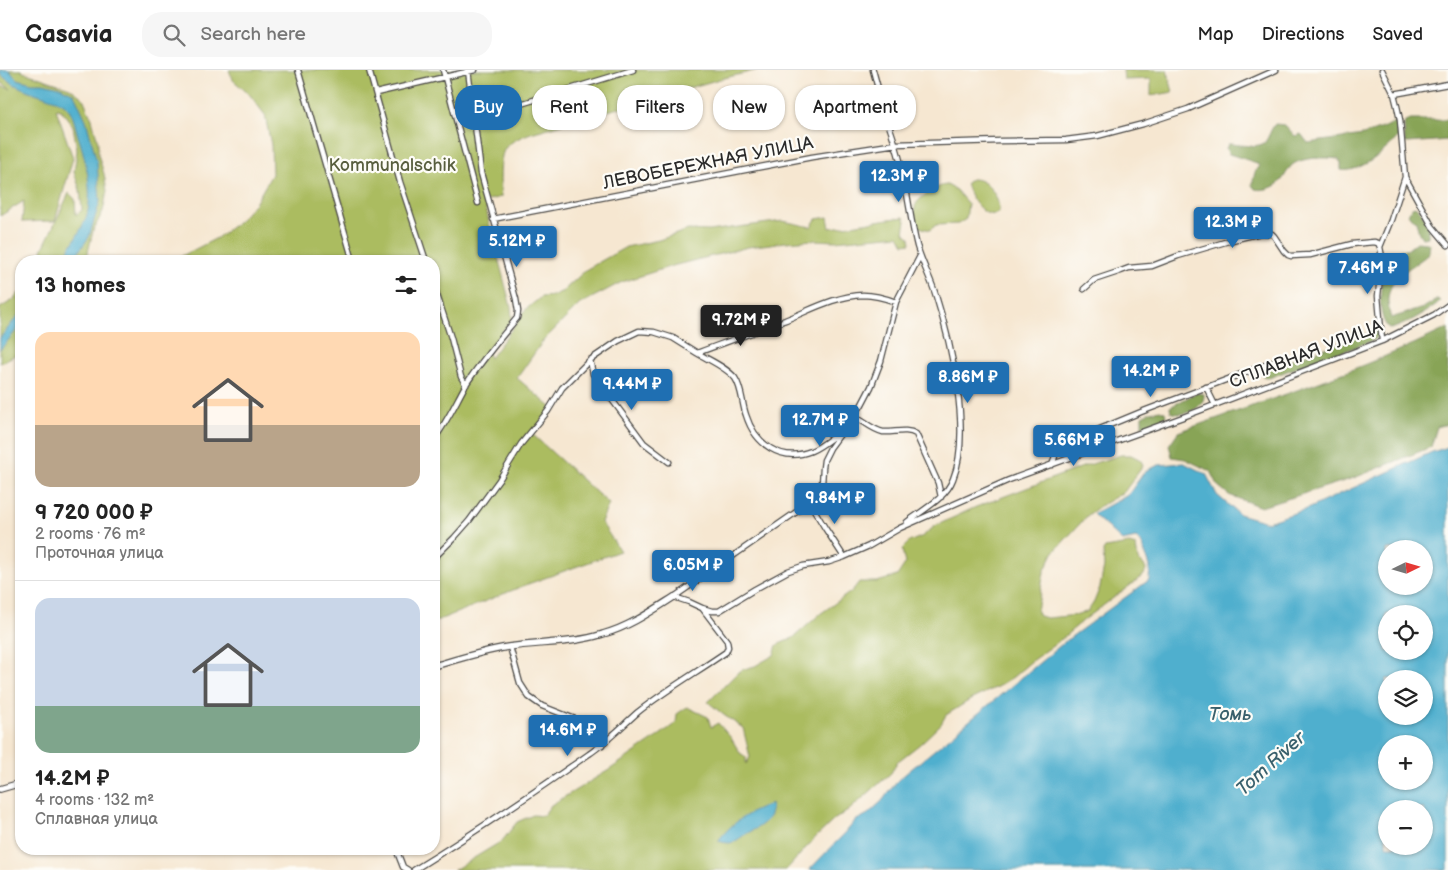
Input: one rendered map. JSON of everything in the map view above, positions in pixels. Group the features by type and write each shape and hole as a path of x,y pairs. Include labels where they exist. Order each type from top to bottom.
{"street":[{"path":"298,70 352,255"},
{"path":"369,70 400,182 424,255"},
{"path":"443,70 478,203"},
{"path":"376,93 475,70"},
{"path":"522,104 633,70"},
{"path":"873,70 896,144 920,256 928,272 936,298 955,374 959,403 959,461 953,480 941,497 900,528"},
{"name":"ЛЕВОБЕРЕЖНАЯ УЛИЦА","path":"494,219 812,156 896,144 1001,140 1066,140 1097,136 1143,124 1188,109 1276,70"},
{"path":"1380,247 1404,177 1400,120 1394,94 1382,70"},
{"path":"468,71 470,85"},
{"path":"1394,94 1448,84"},
{"path":"440,430 466,385 517,318 518,311 481,173 476,130"},
{"path":"1404,177 1432,226 1448,245"},
{"path":"1084,290 1094,280 1129,268 1152,266 1178,256 1260,233 1272,234 1284,251 1291,256 1310,255 1352,244 1374,242 1378,243 1382,257 1378,296 1382,341"},
{"path":"440,664 482,652 510,647 573,641 605,634 646,616 818,497 821,491 824,460 871,387 881,361 896,302 920,256"},
{"path":"697,353 830,302 849,297 864,295 881,297 896,302"},
{"path":"440,304 461,377 466,385"},
{"name":"СПЛАВНАЯ УЛИЦА","path":"702,608 712,612 719,612 788,571 844,557 869,546 900,528 1009,480 1382,341 1434,315 1448,305"},
{"path":"440,553 469,521 499,480 521,444 548,411 562,388 590,360 618,341 638,331 654,332 673,338 726,370 734,377 746,416 752,429 765,446 789,455 796,455 812,450 843,430"},
{"path":"590,360 593,374 644,443 669,462"},
{"path":"1052,465 1057,450 1061,446 1141,412 1276,361"},
{"path":"1206,387 1215,404"},
{"path":"854,416 878,430 885,432 907,431 916,434 938,482 941,497"},
{"path":"810,503 844,557"},
{"path":"440,854 602,745 637,713 657,698 726,652 728,647 727,641 702,608 674,597"},
{"path":"510,647 520,683 529,697 542,706 575,719 602,745"},
{"path":"0,789 15,785"},
{"path":"398,855 403,867 408,870"},
{"path":"414,870 439,855"}],"green space":[{"path":"0,70 21,70 70,88 83,98 92,119 98,142 98,154 107,191 103,211 93,231 87,255 40,255 69,193 75,199 76,215 82,210 80,190 74,172 77,150 73,126 61,110 56,109 73,158 55,221 22,222 24,201 0,216 0,86 11,89 0,82"},
{"name":"Kommunalschik","path":"229,70 758,70 699,85 617,85 617,108 607,111 607,85 532,85 532,130 542,130 516,140 506,147 502,154 501,197 485,201 511,307 512,319 487,352 490,358 524,311 541,297 552,296 563,291 587,269 626,247 659,240 688,230 709,231 783,221 811,227 816,219 828,217 830,228 904,217 906,221 904,232 910,237 911,243 904,244 899,235 835,241 785,242 748,247 672,266 622,282 580,304 543,341 517,378 552,408 532,434 609,504 601,522 620,551 528,584 440,620 440,255 184,255 217,238 238,222 256,202 272,174 271,145 265,115 250,95 233,80"},
{"path":"1123,70 1167,70 1173,92 1151,96 1151,79 1124,80"},
{"path":"1409,120 1448,120 1448,140 1405,142 1404,125"},
{"path":"1395,123 1398,128 1398,137 1380,154 1364,165 1341,170 1341,163 1338,159 1302,160 1292,165 1278,183 1265,189 1258,190 1252,185 1255,172 1259,167 1257,163 1229,154 1226,149 1228,144 1253,146 1262,144 1275,124 1285,125 1295,136 1301,134 1308,143 1363,135"},
{"path":"971,179 987,185 995,195 999,212 988,214 978,206 967,188 966,183"},
{"path":"947,185 956,190 968,204 966,219 958,224 936,225 930,230 919,227 915,216 916,204 928,193"},
{"path":"1415,206 1425,220 1428,228 1428,237 1422,238 1416,221 1408,214 1412,207"},
{"path":"1417,242 1430,244 1429,251 1426,256 1400,275 1391,287 1388,303 1391,318 1423,308 1438,299 1440,301 1416,318 1390,329 1384,322 1380,297 1386,269 1391,258 1398,251 1407,250"},
{"path":"15,298 15,355 0,363 0,308"},
{"path":"1448,328 1448,424 1437,427 1431,447 1354,478 1261,507 1229,495 1217,485 1210,471 1185,459 1172,457 1169,445 1178,432 1349,371"},
{"path":"1375,331 1378,337 1374,340 1269,378 1264,377 1263,369"},
{"path":"1196,393 1204,394 1200,405 1189,412 1180,414 1171,412 1170,407"},
{"path":"1160,410 1165,412 1166,416 1164,418 1152,425 1142,426 1142,416"},
{"path":"1121,455 1131,455 1141,460 1143,466 1124,492 1088,515 1053,553 1044,572 1037,611 1039,616 1047,618 1078,615 1088,611 1100,587 1104,567 1103,551 1105,548 1129,544 1136,546 1138,560 1144,565 1146,570 1144,575 1013,677 946,715 941,724 897,762 891,773 848,811 835,819 786,870 454,870 502,841 517,822 533,815 543,816 551,805 609,770 653,740 676,723 677,714 687,707 708,717 711,727 718,723 731,738 740,753 746,757 746,764 750,757 743,728 708,702 737,673 755,666 774,655 777,645 793,638 820,614 852,591 859,582 877,582 897,576 905,564 902,549 909,542 923,536 935,526 976,507 1085,466"}],"water":[{"path":"0,70 9,70 17,79 60,87 74,94 86,120 97,162 100,201 89,237 76,255 65,255 84,224 88,209 89,188 86,166 72,115 63,103 15,85 0,74"},
{"path":"15,319 15,332 0,350 0,338"},
{"name":"Томь","path":"1448,447 1448,870 809,870 855,821 868,814 882,801 898,780 1067,640 1149,580 1150,566 1141,542 1136,538 1122,541 1093,514 1128,495 1145,471 1159,465 1184,463 1206,474 1217,495 1239,514 1267,522 1307,509 1432,452"},
{"path":"771,804 770,815 759,827 736,841 727,843 718,841 741,818"}],"water label":[{"name":"Tom River","path":"1271,764"}]}
